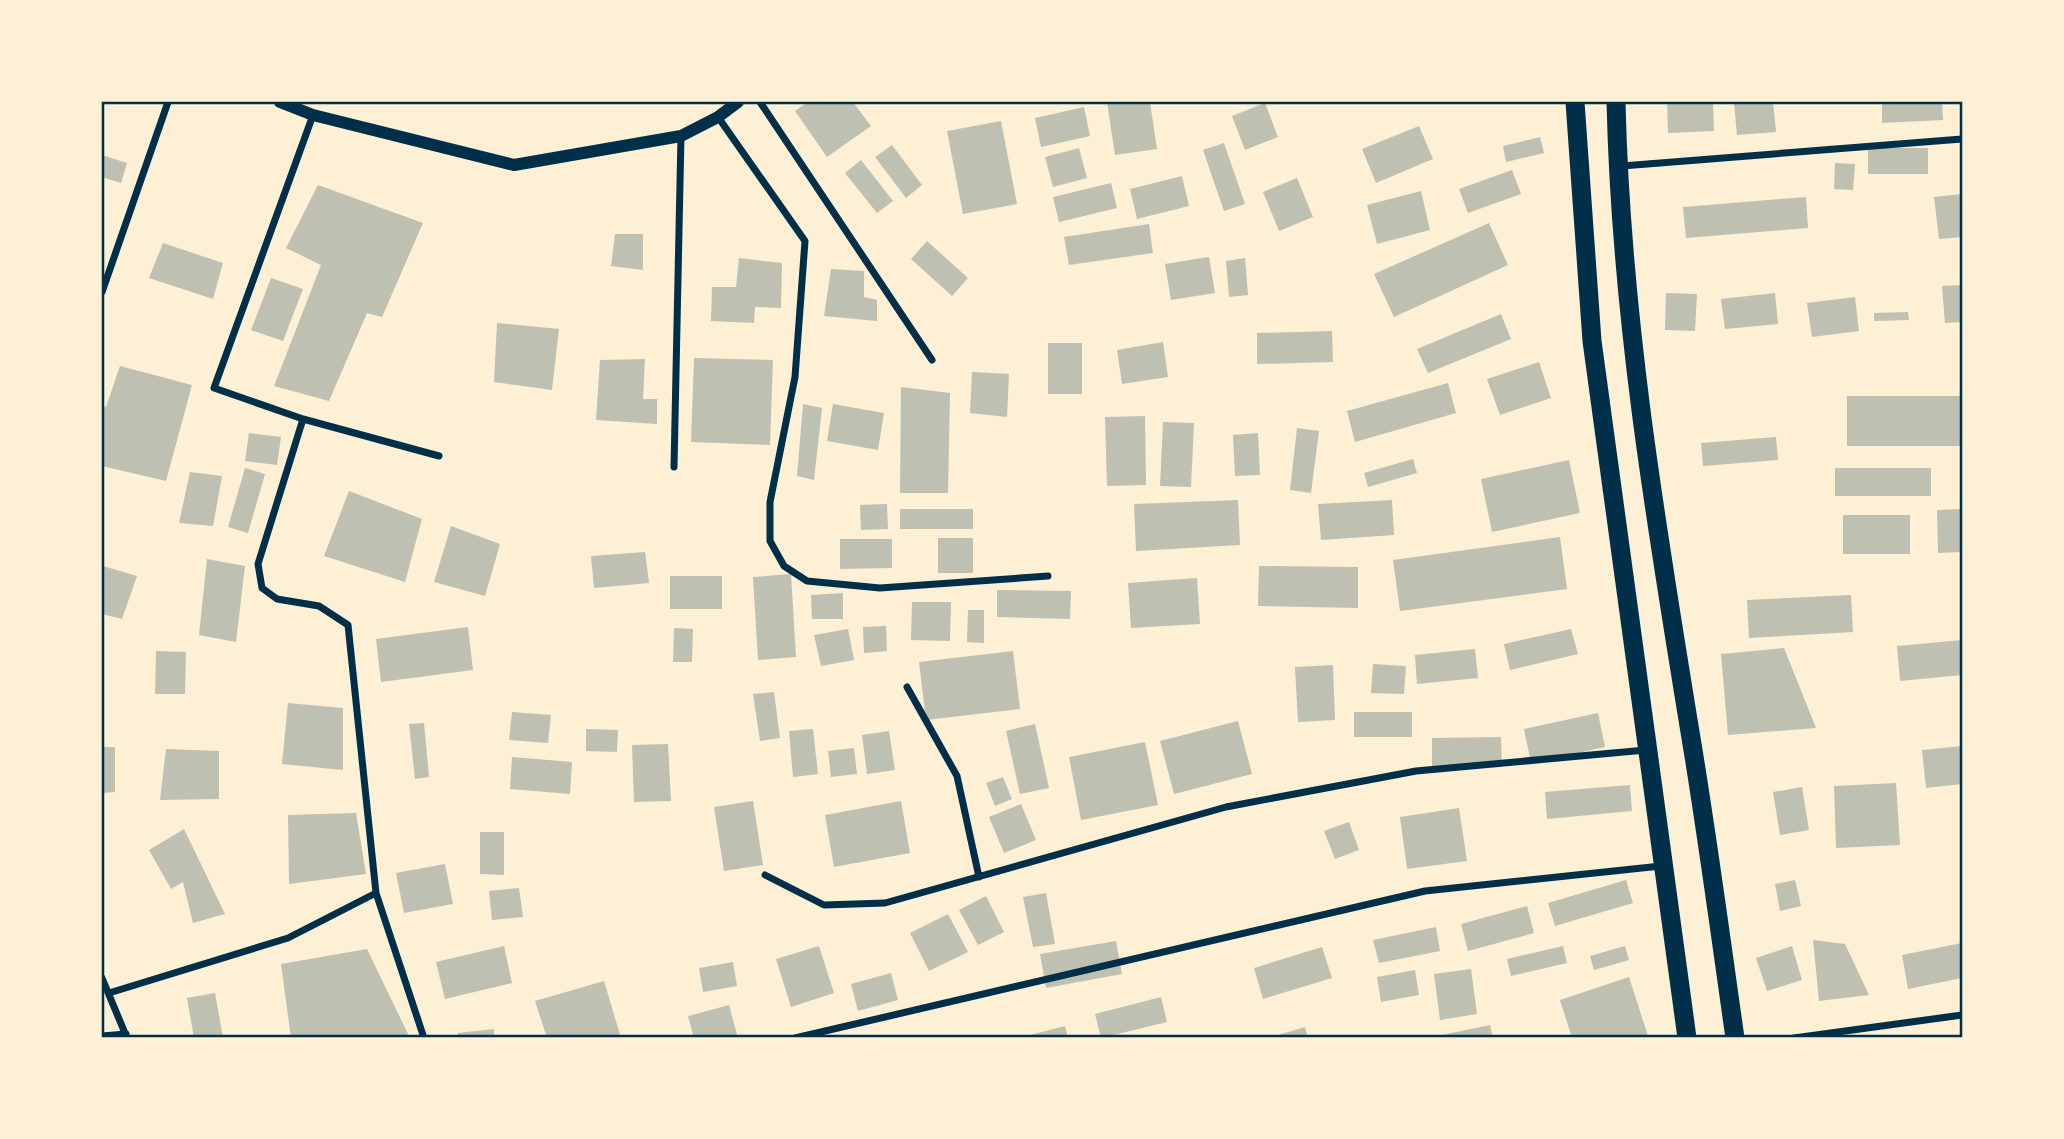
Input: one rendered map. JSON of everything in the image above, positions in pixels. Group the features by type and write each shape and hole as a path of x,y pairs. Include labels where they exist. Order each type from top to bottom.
{"highway":[{"path":"1575,102 1592,341 1686,1038"},
{"path":"1616,102 1617,166 1631,336 1654,517 1735,1038"}],"street":[{"path":"102,292 168,102"},
{"path":"280,102 313,115 514,165 681,136 718,117 738,102"},
{"path":"760,102 932,360"},
{"path":"313,115 214,388 303,419 439,456"},
{"path":"718,117 805,241 794,377 770,502 770,541 784,566 807,581 880,588 1048,576"},
{"path":"674,467 681,136"},
{"path":"1617,166 1962,139"},
{"path":"303,419 258,564 262,588 277,599 319,606 348,625 376,892 424,1038"},
{"path":"907,687 957,776 979,877"},
{"path":"765,875 824,905 885,903 1226,807 1416,771 1647,750"},
{"path":"795,1038 1425,891 1663,866"},
{"path":"109,993 288,938 376,892"},
{"path":"102,978 127,1036 102,1036"},
{"path":"1794,1038 1962,1015"}],"building":[{"path":"808,102 853,102 871,126 827,157 795,111"},
{"path":"1107,102 1150,102 1157,149 1115,155"},
{"path":"1667,102 1713,102 1714,131 1668,133"},
{"path":"1773,102 1776,132 1737,135 1734,103"},
{"path":"1882,102 1942,102 1943,120 1882,123"},
{"path":"1265,103 1278,137 1245,150 1232,116"},
{"path":"1084,107 1090,136 1041,147 1035,118"},
{"path":"1001,121 1017,204 963,214 947,131"},
{"path":"1419,126 1433,159 1376,183 1362,149"},
{"path":"1540,137 1544,153 1506,162 1503,146"},
{"path":"1224,143 1245,204 1224,211 1203,150"},
{"path":"892,145 922,185 906,198 875,157"},
{"path":"1079,148 1087,178 1053,187 1045,157"},
{"path":"1868,148 1928,148 1928,174 1868,174"},
{"path":"102,155 127,163 121,183 102,177"},
{"path":"861,160 893,201 877,213 845,173"},
{"path":"1835,163 1855,164 1853,190 1834,189"},
{"path":"1512,170 1521,194 1468,213 1459,189"},
{"path":"1182,176 1189,206 1137,219 1130,189"},
{"path":"1297,178 1313,217 1279,231 1263,192"},
{"path":"1111,183 1117,208 1059,222 1053,197"},
{"path":"318,185 423,223 382,317 367,313 329,401 274,386 321,265 286,248"},
{"path":"1421,191 1430,230 1377,244 1367,205"},
{"path":"1962,194 1962,237 1939,239 1934,197"},
{"path":"1806,197 1808,228 1686,238 1683,207"},
{"path":"1489,223 1508,265 1394,317 1374,274"},
{"path":"1149,224 1153,253 1069,265 1064,237"},
{"path":"615,234 643,234 643,270 611,266"},
{"path":"927,241 968,278 952,296 911,259"},
{"path":"163,243 223,263 213,299 149,278"},
{"path":"1209,257 1215,293 1171,300 1165,264"},
{"path":"739,258 782,263 781,308 755,307 754,323 711,321 712,287 736,287"},
{"path":"1245,258 1248,295 1229,297 1226,261"},
{"path":"831,269 864,271 864,297 877,300 877,321 824,316"},
{"path":"271,278 303,289 283,341 251,330"},
{"path":"1962,285 1962,322 1945,323 1942,286"},
{"path":"1666,293 1697,294 1695,331 1665,330"},
{"path":"1775,293 1778,324 1725,329 1721,299"},
{"path":"1855,297 1859,331 1812,337 1807,303"},
{"path":"1908,312 1909,320 1874,321 1874,313"},
{"path":"1501,314 1511,339 1428,373 1417,349"},
{"path":"497,323 559,329 552,390 494,382"},
{"path":"1332,331 1333,362 1257,364 1257,333"},
{"path":"1163,342 1168,377 1122,384 1117,350"},
{"path":"1048,343 1082,343 1082,394 1048,394"},
{"path":"694,358 773,360 770,445 691,442"},
{"path":"645,359 643,399 657,399 657,424 596,420 600,360"},
{"path":"1539,362 1551,398 1500,415 1487,379"},
{"path":"120,366 192,385 166,481 102,466 102,406 106,407"},
{"path":"972,372 1009,374 1007,417 970,413"},
{"path":"1448,383 1456,413 1355,442 1347,411"},
{"path":"901,387 950,393 948,493 900,493"},
{"path":"1847,396 1962,396 1962,446 1847,446"},
{"path":"803,404 822,408 814,480 797,476"},
{"path":"833,404 884,413 878,450 827,441"},
{"path":"1145,416 1146,485 1107,486 1105,417"},
{"path":"1163,422 1194,423 1191,487 1160,486"},
{"path":"1297,428 1319,431 1311,493 1290,490"},
{"path":"249,433 281,437 277,465 245,461"},
{"path":"1258,433 1260,475 1235,476 1233,435"},
{"path":"1776,437 1778,460 1703,466 1701,443"},
{"path":"1413,459 1417,473 1368,487 1364,473"},
{"path":"1569,460 1580,513 1492,532 1481,479"},
{"path":"245,468 265,474 248,533 228,527"},
{"path":"1835,468 1931,468 1931,496 1835,496"},
{"path":"190,472 222,476 213,526 179,523"},
{"path":"349,491 422,519 405,582 324,556"},
{"path":"1238,500 1240,545 1136,551 1134,504"},
{"path":"1392,500 1394,535 1321,540 1318,504"},
{"path":"887,504 888,529 861,530 860,505"},
{"path":"900,509 973,509 973,529 900,529"},
{"path":"1962,509 1962,552 1938,553 1937,510"},
{"path":"1843,515 1910,515 1910,554 1843,554"},
{"path":"451,526 500,544 485,596 434,582"},
{"path":"1560,537 1567,589 1400,611 1393,560"},
{"path":"938,538 973,538 973,573 938,573"},
{"path":"840,539 892,539 892,568 840,569"},
{"path":"645,552 649,583 594,588 591,556"},
{"path":"207,559 245,566 236,642 199,635"},
{"path":"103,566 137,576 122,619 102,614"},
{"path":"1259,566 1358,567 1358,608 1258,606"},
{"path":"791,574 796,657 758,660 753,577"},
{"path":"670,576 722,576 722,609 670,609"},
{"path":"1197,578 1200,624 1131,628 1128,583"},
{"path":"997,590 1071,591 1070,619 997,617"},
{"path":"843,593 843,619 812,619 811,595"},
{"path":"1851,595 1853,632 1749,638 1747,600"},
{"path":"912,602 951,602 950,641 911,640"},
{"path":"968,610 984,610 984,643 967,642"},
{"path":"886,626 887,651 864,653 863,627"},
{"path":"468,627 473,670 381,682 376,639"},
{"path":"674,628 693,629 692,662 673,662"},
{"path":"848,629 854,660 821,666 814,635"},
{"path":"1571,629 1578,654 1510,670 1504,644"},
{"path":"1962,640 1962,675 1900,681 1897,646"},
{"path":"1784,648 1816,728 1728,735 1721,654"},
{"path":"1475,649 1478,678 1417,684 1415,655"},
{"path":"156,651 186,652 185,694 155,694"},
{"path":"1013,651 1020,709 926,720 919,662"},
{"path":"1373,664 1406,666 1404,694 1371,693"},
{"path":"1333,665 1335,720 1298,722 1295,667"},
{"path":"774,692 780,738 760,741 753,694"},
{"path":"288,703 343,708 343,770 282,764"},
{"path":"512,712 551,715 548,743 509,740"},
{"path":"1354,712 1412,712 1412,737 1354,737"},
{"path":"1598,713 1605,747 1531,763 1524,729"},
{"path":"1238,721 1252,774 1174,794 1160,741"},
{"path":"424,723 429,777 415,779 409,724"},
{"path":"1035,724 1049,788 1020,794 1006,731"},
{"path":"586,729 618,730 617,752 586,751"},
{"path":"813,729 818,774 793,777 789,731"},
{"path":"889,731 895,770 867,774 862,735"},
{"path":"1501,737 1502,767 1432,769 1432,738"},
{"path":"1145,742 1158,805 1081,820 1069,757"},
{"path":"668,744 671,801 634,802 632,745"},
{"path":"1962,746 1962,784 1926,788 1922,750"},
{"path":"102,747 115,747 115,792 102,793"},
{"path":"854,748 857,774 831,777 828,751"},
{"path":"166,749 219,751 219,799 160,800"},
{"path":"512,757 572,762 570,794 510,789"},
{"path":"1003,777 1012,799 995,806 986,783"},
{"path":"1896,783 1900,845 1836,848 1834,786"},
{"path":"1630,785 1632,811 1547,819 1545,792"},
{"path":"1802,787 1809,830 1780,835 1773,792"},
{"path":"753,801 763,865 724,871 714,807"},
{"path":"901,801 910,853 834,867 825,815"},
{"path":"1021,804 1036,840 1004,853 989,817"},
{"path":"1459,808 1467,861 1407,869 1400,817"},
{"path":"356,813 366,874 289,884 288,815"},
{"path":"1349,822 1359,850 1335,859 1324,831"},
{"path":"184,829 225,914 193,923 183,882 171,889 149,850"},
{"path":"480,832 504,832 504,875 480,874"},
{"path":"445,864 453,904 404,913 396,873"},
{"path":"1626,880 1633,903 1555,926 1548,903"},
{"path":"1795,880 1801,906 1780,911 1775,884"},
{"path":"519,888 523,917 492,920 489,891"},
{"path":"1046,893 1055,944 1033,947 1023,897"},
{"path":"986,896 1004,932 978,945 959,910"},
{"path":"1527,906 1534,933 1468,951 1461,924"},
{"path":"948,914 968,952 929,971 910,933"},
{"path":"1436,927 1440,951 1379,963 1373,940"},
{"path":"1813,940 1845,944 1869,995 1819,1001"},
{"path":"1116,941 1122,974 1046,988 1040,954"},
{"path":"1962,943 1962,978 1908,989 1902,955"},
{"path":"504,946 512,983 445,999 436,962"},
{"path":"819,946 834,993 791,1007 776,959"},
{"path":"1563,946 1567,963 1511,976 1507,959"},
{"path":"1625,946 1629,960 1594,970 1590,956"},
{"path":"1792,946 1802,980 1767,991 1756,958"},
{"path":"1322,947 1332,978 1263,999 1254,968"},
{"path":"367,949 409,1036 291,1038 281,964"},
{"path":"733,962 737,986 703,992 699,968"},
{"path":"1471,969 1477,1014 1440,1020 1434,974"},
{"path":"1415,970 1419,995 1381,1002 1377,977"},
{"path":"891,973 898,1000 858,1011 851,984"},
{"path":"1629,977 1648,1036 1572,1038 1560,1000"},
{"path":"604,981 621,1038 547,1038 535,1001"},
{"path":"215,993 223,1038 194,1038 187,998"},
{"path":"1161,997 1167,1022 1101,1038 1095,1014"},
{"path":"729,1005 738,1038 694,1038 688,1016"},
{"path":"1490,1025 1493,1038 1437,1038 1437,1036"},
{"path":"1065,1026 1068,1038 1022,1038 1022,1037"},
{"path":"1305,1027 1308,1038 1271,1038 1271,1037"},
{"path":"494,1029 494,1038 458,1038 458,1033"}]}
